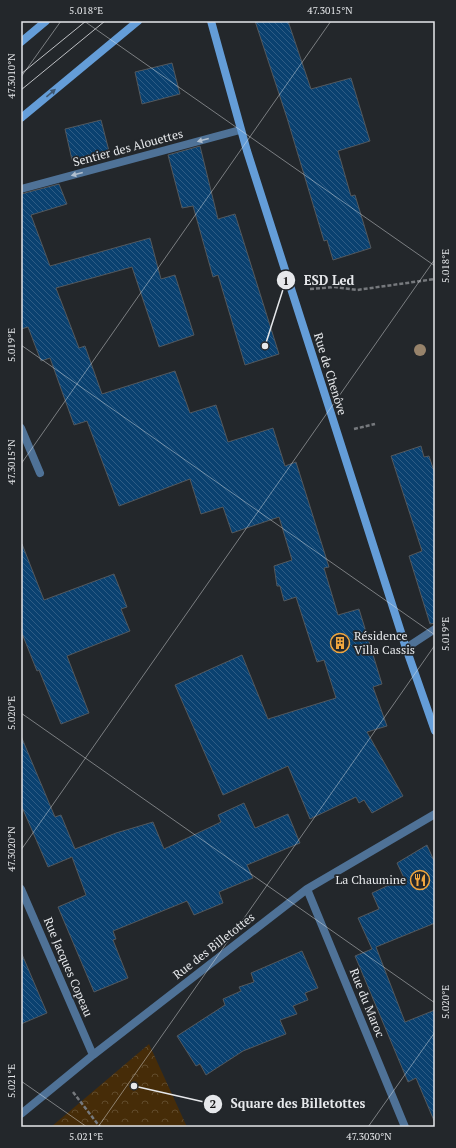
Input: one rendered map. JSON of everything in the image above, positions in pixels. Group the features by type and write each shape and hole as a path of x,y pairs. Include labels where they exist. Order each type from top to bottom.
{"street":[{"path":"21,42 46,21"},
{"path":"21,118 138,21"},
{"name":"Rue de Chenôve","path":"211,21 240,130 336,434 406,648 435,731"},
{"name":"Sentier des Alouettes","path":"21,189 240,130"},
{"path":"21,428 40,473"},
{"path":"406,648 435,629"},
{"name":"Rue des Billetottes","path":"21,1114 93,1055 307,889 435,814"},
{"name":"Rue Jacques Copeau","path":"21,888 93,1055"},
{"name":"Rue du Maroc","path":"307,889 405,1127"}],"path":[{"path":"321,288 335,287 357,290 435,279"},
{"path":"352,429 375,424"},
{"path":"63,1079 100,1127"}],"green space":[{"path":"149,1044 187,1127 51,1127"}],"building":[{"path":"255,21 288,21 311,89 351,78 370,141 338,151 351,196 355,195 371,248 333,260 327,240 324,241 287,118"},
{"path":"172,63 180,94 142,104 135,72"},
{"path":"101,120 109,151 72,160 65,129"},
{"path":"200,146 218,219 235,214 279,354 245,365 218,275 213,277 193,206 182,208 168,155"},
{"path":"59,184 67,204 31,215 50,266 150,238 161,279 175,275 194,335 159,347 132,267 56,288 79,348 85,346 102,394 175,371 190,413 216,405 228,442 273,428 285,466 296,462 329,567 324,568 338,615 359,609 382,684 373,687 387,726 367,732 403,796 372,813 364,800 359,803 356,797 310,819 288,766 223,795 175,685 242,655 268,719 336,698 324,660 317,662 296,597 284,601 280,586 277,586 274,566 292,560 279,517 232,533 223,507 201,514 190,479 119,506 87,421 74,425 50,358 41,361 28,327 21,329 21,194"},
{"path":"421,446 424,457 429,456 435,474 435,623 430,624 409,556 422,551 391,456"},
{"path":"21,544 44,600 114,574 127,607 121,609 130,631 67,656 89,713 61,724 21,631"},
{"path":"21,736 55,817 61,815 75,849 116,833 153,822 164,849 221,822 218,815 244,803 255,828 288,814 300,843 247,865 253,878 219,892 223,903 194,915 187,901 113,931 116,939 113,940 128,978 94,992 58,907 86,895 72,857 48,867 21,805"},
{"path":"427,845 435,863 435,923 376,947 405,1022 435,1010 435,1123 416,1078 408,1082 355,956 372,949 358,918 379,909 372,893 404,878 397,863"},
{"path":"302,951 318,988 305,993 308,1000 293,1006 297,1014 280,1020 286,1034 243,1051 206,1075 200,1064 196,1066 177,1036 225,1005 223,999 241,991 239,987 254,982 251,973"},
{"path":"21,952 47,1013 21,1024"}],"tram line":[{"path":"21,74 86,21"},
{"path":"21,90 105,21"}],"place":[{"name":"ESD Led","path":"265,346"},
{"name":"Résidence Villa Cassis","path":"340,643"},
{"name":"La Chaumine","path":"420,880"},
{"name":"Square des Billetottes","path":"134,1086"}]}
